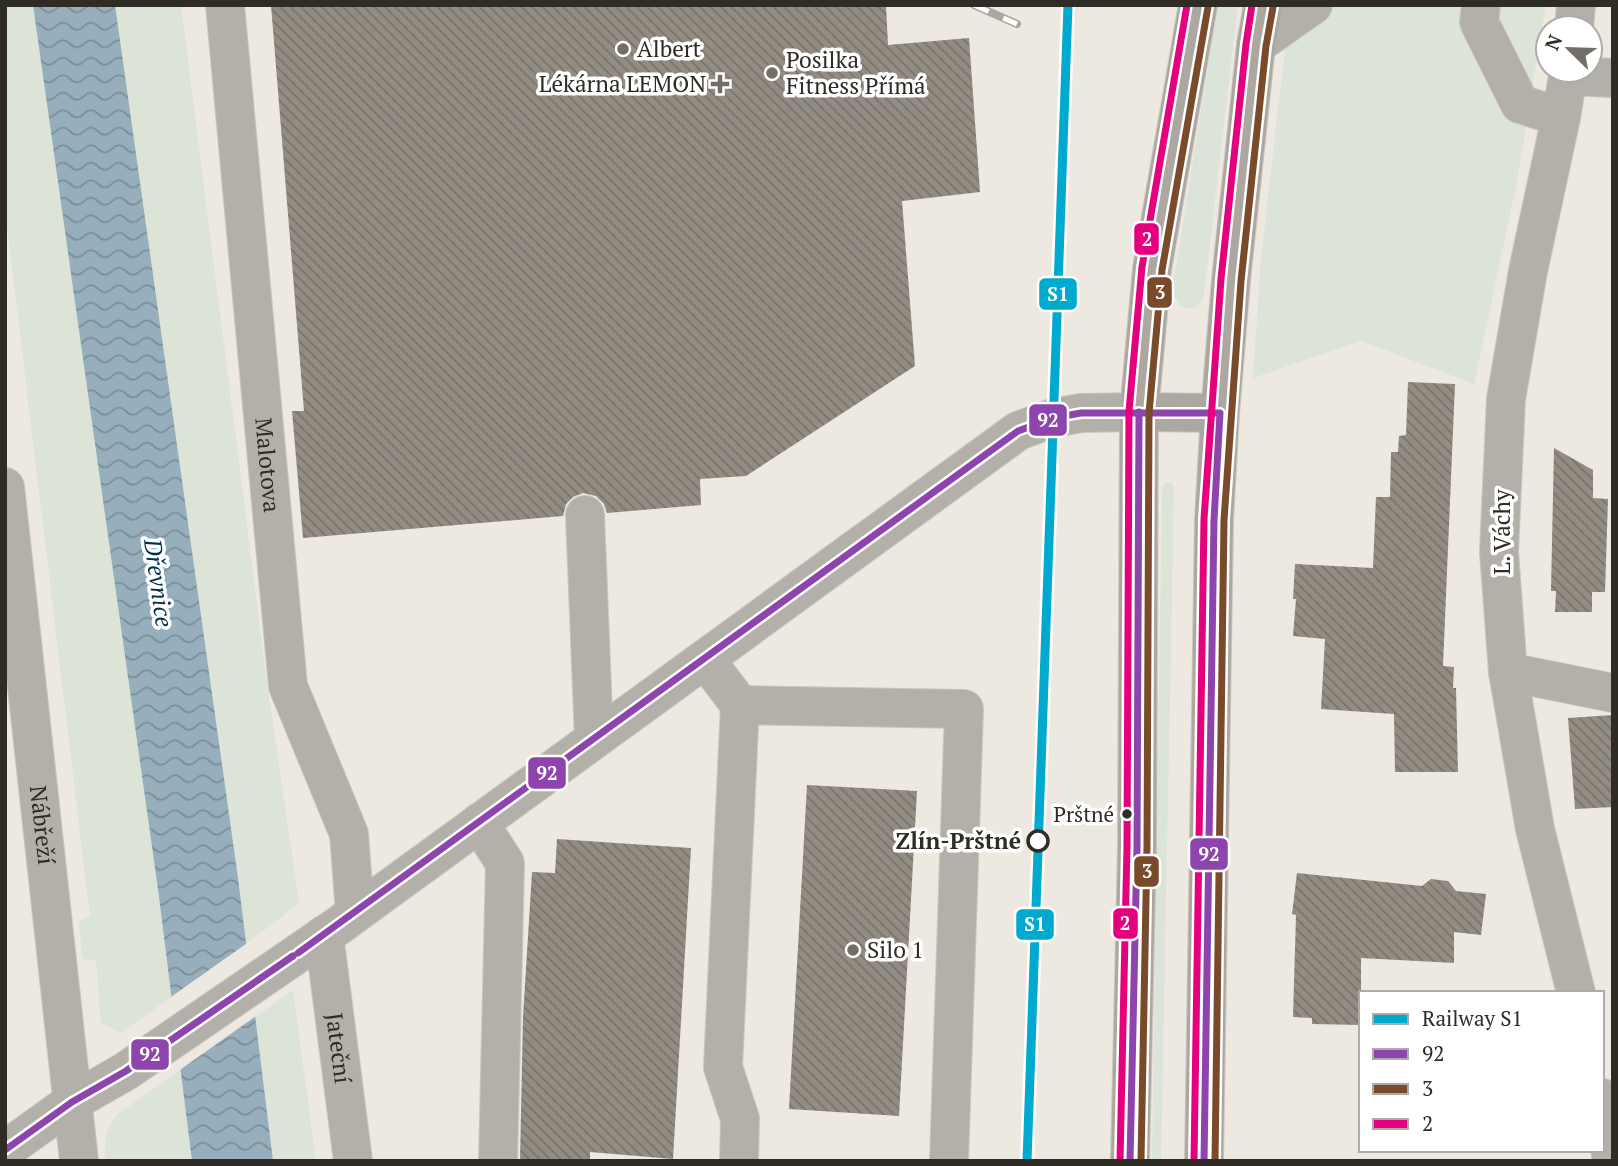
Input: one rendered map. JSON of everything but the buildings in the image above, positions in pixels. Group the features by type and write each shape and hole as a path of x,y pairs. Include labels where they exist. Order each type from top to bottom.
{"main road":[{"path":"1130,1161 1137,833 1139,412 1152,269 1198,5"},
{"path":"1204,1161 1214,520 1231,280 1256,45 1263,5"},
{"path":"1139,412 1220,413"}],"street":[{"name":"Malotova","path":"225,5 288,686 349,834 355,913"},
{"path":"1256,45 1313,5"},
{"path":"1481,5 1479,22 1520,104 1561,117"},
{"name":"L. Váchy","path":"1566,84 1528,271 1506,399 1499,552 1508,672 1535,829 1576,991"},
{"path":"5,1150 72,1101 126,1071 355,913 1018,431 1053,418 1081,413 1139,412"},
{"name":"Nábřeží","path":"5,487 79,1161"},
{"path":"585,515 594,739"},
{"path":"705,659 740,705 723,1067 740,1118 739,1161"},
{"path":"1508,672 1613,693"},
{"path":"740,705 964,709 949,1161"},
{"path":"479,823 505,863 498,1161"},
{"name":"Jateční","path":"324,935 353,1161"},
{"path":"1604,1111 1612,1161"}],"shaded area":[{"path":"5,5 181,5 266,676 299,903 121,1033 101,1023 96,960 82,959 79,921 90,916 5,209"},
{"path":"1218,5 1238,5 1204,294 1200,304 1192,309 1180,306 1174,296 1173,285"},
{"path":"1290,5 1546,5 1545,14 1534,14 1534,77 1516,186 1474,384 1361,341 1253,378 1261,259"},
{"path":"1166,482 1172,483 1174,488 1161,1161 1152,1161 1162,488"},
{"path":"293,990 316,1161 106,1161 106,1136 118,1114"}],"water":[{"name":"Dřevnice","path":"33,5 115,5 238,878 273,1161 192,1161 158,889"}],"pier":[{"path":"250,941 259,1014 177,1072 168,999"}],"railway":[{"path":"974,5 1017,24"}],"rail line":[{"name":"S1","path":"1027,1161 1068,5"}],"transit line":[{"name":"2","path":"1120,1161 1127,847 1129,411 1142,267 1187,5"},
{"name":"2","path":"1194,1161 1204,519 1221,279 1252,5"},
{"name":"3","path":"1141,1161 1147,847 1149,413 1162,270 1208,7"},
{"name":"3","path":"1215,1161 1224,520 1241,281 1266,46 1273,7"},
{"name":"92","path":"1130,1161 1137,847 1139,412"},
{"name":"92","path":"298,953 1018,431 1053,418 1081,413 1220,413 1214,520 1204,1161"},
{"name":"92","path":"5,1150 72,1102 126,1071 293,956"}],"place":[{"name":"Albert","path":"623,49"},
{"name":"Posilka Fitness Přímá","path":"772,73"},
{"name":"Lékárna LEMON","path":"720,84"},
{"name":"Prštné","path":"1127,814"},
{"name":"Zlín-Prštné","path":"1038,841"},
{"name":"Silo 1","path":"853,950"}]}
